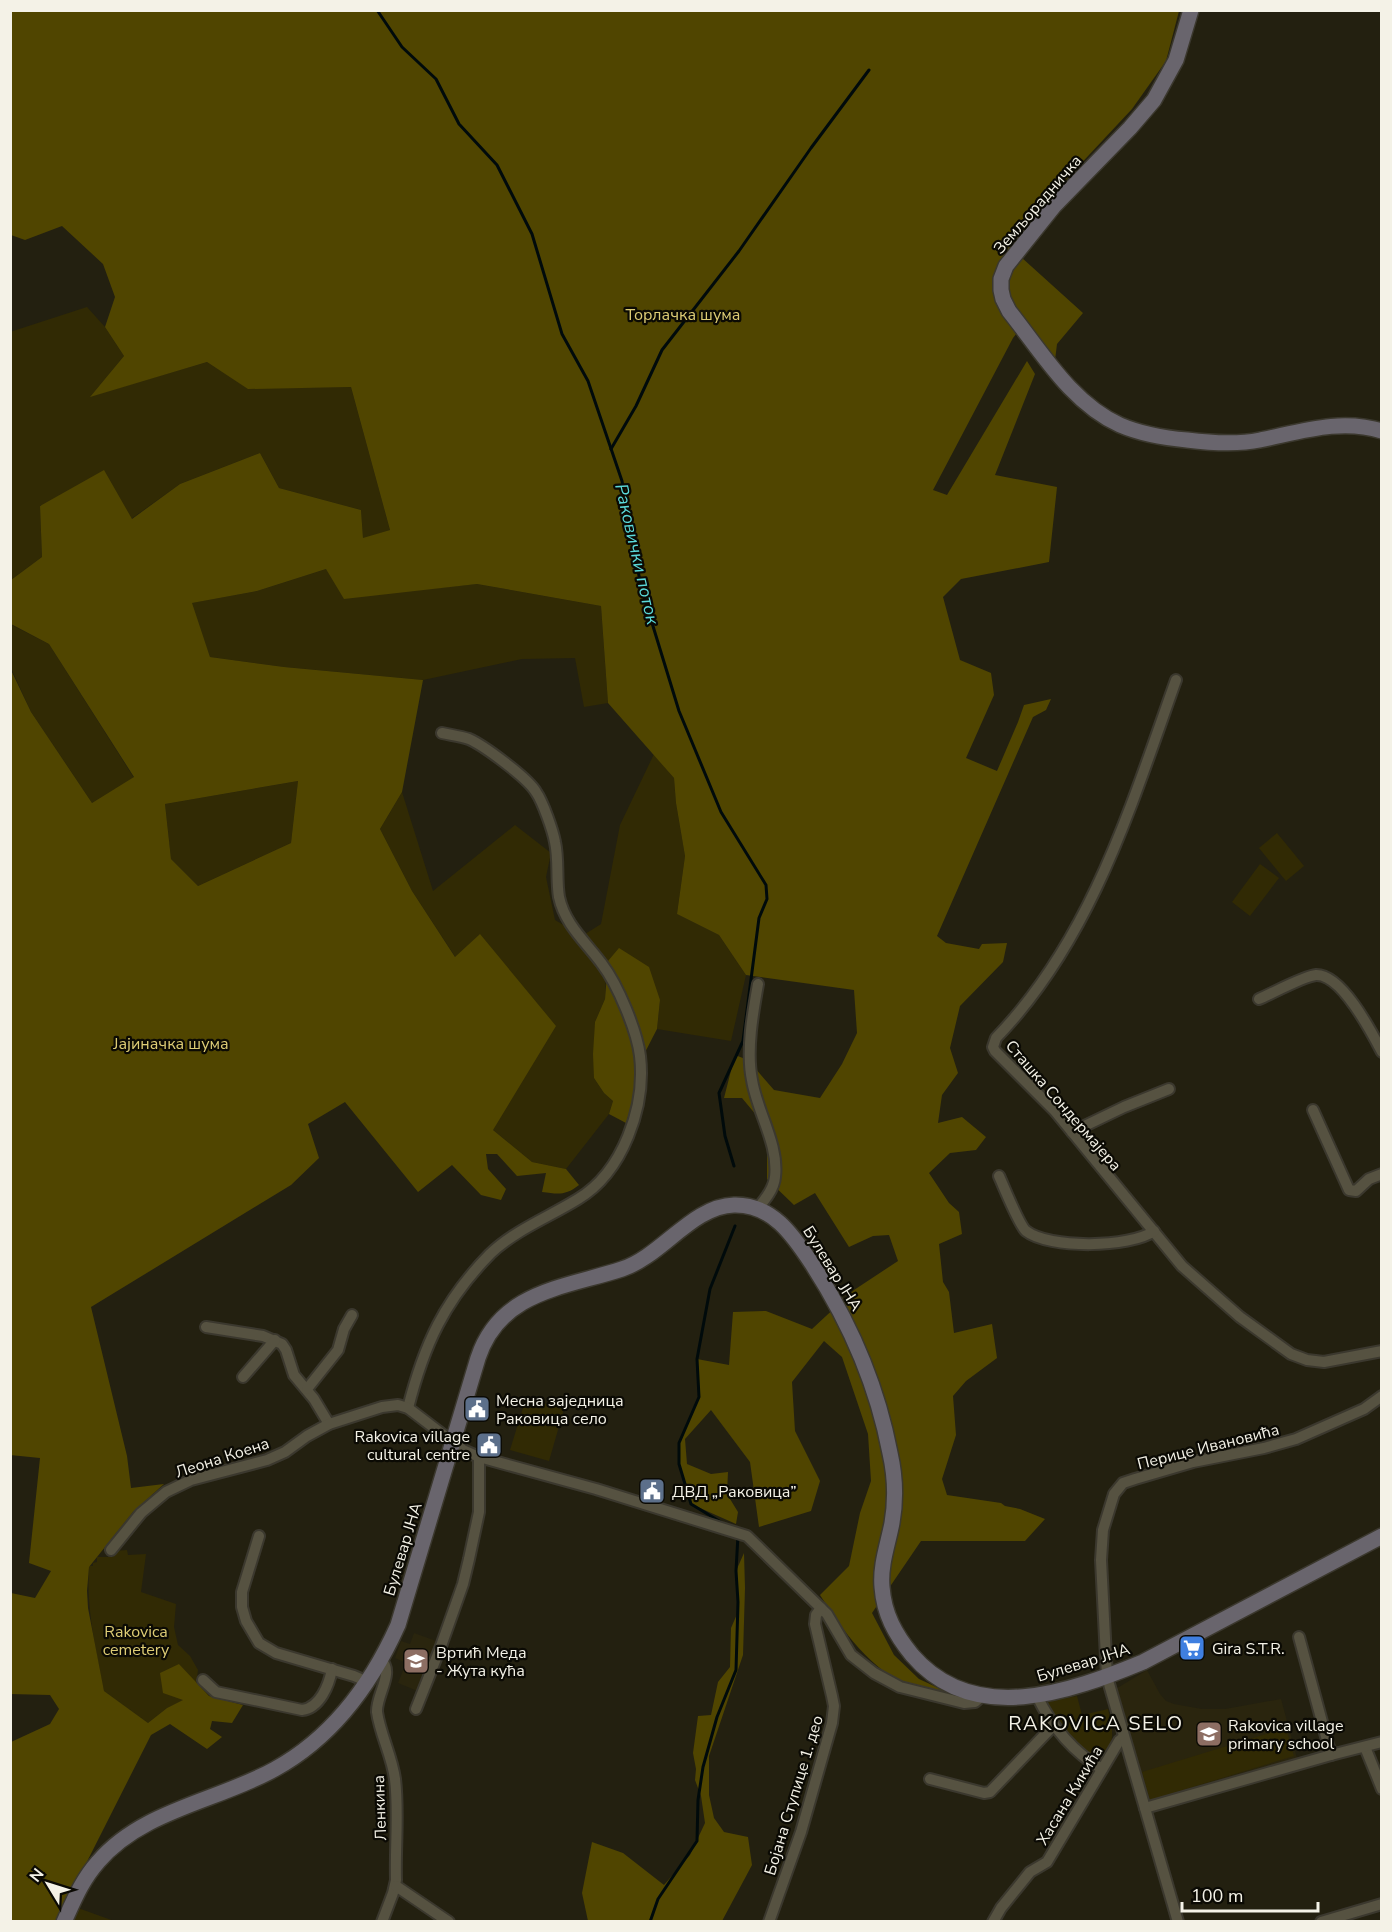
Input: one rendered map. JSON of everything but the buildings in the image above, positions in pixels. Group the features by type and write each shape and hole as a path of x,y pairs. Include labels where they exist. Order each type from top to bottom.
{"main road":[{"name":"Земљорадничка","path":"1191,10 1176,60 1154,100 1054,206 1010,260 1001,279 1006,308 1078,396 1096,411 1129,428 1172,439 1230,443 1257,441 1334,425 1382,431"},
{"name":"Булевар ЈНА","path":"64,1922 85,1879 113,1846 139,1828 265,1774 285,1763 314,1743 356,1699 381,1660 398,1626 486,1340 505,1315 520,1304 555,1288 632,1266 655,1252 700,1216 729,1205 745,1205 757,1209 773,1217 790,1233 825,1284 857,1346 879,1410 893,1474 894,1507 882,1567 882,1585 888,1618 907,1649 918,1661 934,1676 955,1687 983,1695 1037,1696 1107,1677 1143,1662 1382,1536"}],"street":[{"name":"Сташка Сондермајера","path":"1176,680 1122,828 1084,913 1046,978 993,1042 995,1051 1049,1105 1177,1260 1205,1288 1247,1323 1291,1354 1307,1360 1324,1362 1382,1351"},
{"path":"442,733 469,739 513,770 535,790 555,843 558,889 564,914 614,982 637,1042 641,1069 639,1096 632,1125 609,1172 585,1195 529,1226 503,1244 470,1276 448,1306 430,1338 418,1369 408,1408 453,1443 479,1457 596,1489 745,1535 755,1542 821,1608 831,1620 851,1654 887,1682 964,1703 975,1702 983,1695"},
{"path":"1260,999 1312,976 1321,976 1334,984 1357,1008 1382,1052"},
{"path":"757,1209 770,1194 776,1179 772,1149 751,1078 753,1013 759,984"},
{"path":"1072,1132 1169,1089"},
{"path":"1313,1110 1347,1189 1352,1192 1356,1191 1369,1179 1382,1174"},
{"path":"999,1176 1023,1228 1031,1234 1051,1240 1104,1244 1130,1241 1154,1231"},
{"path":"306,1389 338,1350 344,1329 352,1315"},
{"path":"206,1327 262,1336 282,1344 294,1375 329,1424"},
{"path":"243,1377 275,1340"},
{"name":"Перице Ивановића","path":"1179,1922 1107,1677 1101,1560 1103,1530 1113,1498 1119,1488 1127,1482 1193,1462 1264,1448 1296,1439 1364,1410 1382,1396"},
{"name":"Леона Коена","path":"111,1550 141,1513 166,1492 191,1480 267,1460 285,1452 329,1424 382,1407 398,1405 408,1408"},
{"path":"416,1709 463,1584 480,1502 477,1469 479,1457"},
{"path":"259,1536 242,1601 243,1613 254,1636 266,1648 276,1653 368,1682"},
{"name":"Бојана Ступице 1. део","path":"769,1922 801,1832 832,1723 832,1696 814,1624 821,1608"},
{"path":"1299,1637 1331,1755"},
{"name":"Ленкина","path":"381,1660 386,1665 387,1671 379,1698 378,1712 395,1779 396,1886 382,1922"},
{"path":"203,1680 216,1692 302,1710 314,1707 328,1683 332,1669"},
{"path":"1037,1696 1054,1725 1071,1746 1102,1769"},
{"path":"930,1779 984,1793 990,1792 1054,1725"},
{"name":"Хасана Кикића","path":"993,1922 1001,1908 1030,1872 1047,1862 1119,1741 1124,1737"},
{"path":"1145,1808 1382,1742"},
{"path":"1365,1747 1382,1788"},
{"path":"396,1886 449,1922"},
{"path":"1321,1922 1382,1904"}],"shaded area":[{"name":"Вртић Меда - Жута кућа","path":"414,1633 439,1642 420,1692 398,1683 406,1663 395,1658 401,1641 410,1644"},
{"name":"Rakovica village primary school","path":"1147,1670 1160,1694 1166,1701 1174,1704 1202,1709 1225,1709 1281,1699 1297,1758 1150,1800 1114,1690"}],"green space":[{"name":"Торлачка шума","path":"11,11 1179,11 1166,61 1132,109 1045,202 1011,248 1083,313 1057,344 1054,368 1023,325 1013,338 933,490 947,495 1027,361 1035,374 995,475 1057,487 1049,562 961,579 943,597 960,660 991,673 994,695 966,758 997,771 1024,705 1051,699 1046,710 1033,717 937,936 946,943 979,949 982,944 1007,943 1003,962 960,1006 950,1048 958,1073 942,1095 938,1123 962,1117 986,1137 976,1150 950,1153 929,1173 949,1203 959,1212 962,1234 939,1244 943,1282 949,1292 954,1333 992,1324 997,1358 966,1381 953,1396 956,1435 942,1479 947,1495 1001,1503 1045,1519 1025,1541 921,1541 872,1613 894,1655 919,1679 945,1691 944,1694 912,1687 884,1671 848,1636 820,1595 849,1566 860,1513 871,1481 868,1434 842,1357 824,1341 792,1382 795,1431 820,1481 811,1511 759,1527 750,1462 711,1410 685,1439 687,1464 711,1474 728,1472 727,1494 738,1512 736,1524 691,1504 679,1464 679,1443 699,1397 697,1359 729,1365 733,1312 766,1311 812,1329 854,1290 898,1261 889,1235 873,1236 849,1247 815,1193 794,1205 767,1179 767,1128 742,1098 724,1098 735,1055 748,1060 774,1090 820,1098 842,1064 857,1033 854,990 746,975 719,935 677,914 685,856 674,778 608,703 601,606 477,584 344,599 326,569 257,591 192,603 210,657 284,667 423,680 402,792 380,829 412,891 455,957 480,934 556,1026 493,1130 532,1162 566,1169 579,1185 570,1191 561,1193 542,1192 546,1173 517,1176 497,1154 486,1154 488,1169 506,1189 501,1200 481,1195 452,1165 418,1192 345,1102 308,1124 319,1158 291,1185 91,1307 127,1456 131,1488 164,1484 133,1512 89,1567 88,1608 104,1691 148,1723 167,1708 183,1700 163,1693 160,1673 179,1664 209,1696 243,1705 232,1723 212,1721 210,1729 222,1737 207,1749 170,1724 151,1735 57,1921 11,1921 11,1742 50,1724 59,1709 50,1695 10,1694 11,1593 35,1598 51,1571 29,1563 40,1458 10,1455 10,668 31,712 92,803 134,777 49,644 11,624 11,580 42,557 40,506 104,470 132,519 180,484 260,453 279,488 361,510 363,538 390,530 351,387 248,389 207,362 90,397 124,356 105,327 115,297 103,264 62,226 25,240 11,235","holes":["298,781 291,843 198,886 171,859 165,804"]},
{"path":"87,307 105,327 124,356 91,396 207,362 248,388 351,387 390,530 363,539 361,510 279,488 260,453 180,484 131,519 40,505 42,557 11,580 10,332"},
{"path":"326,569 398,592 477,584 601,606 608,703 584,707 575,658 522,659 423,680 284,667 210,657 191,603 257,591"},
{"path":"10,624 49,644 134,778 92,803 31,712 11,668"},
{"path":"654,754 674,778 685,856 677,914 719,935 746,975 731,1041 657,1029 660,1000 606,975 605,999 595,1022 594,1078 604,1093 613,1101 609,1114 566,1169 532,1162 493,1130 479,935 456,958 412,891 380,829 402,792 433,891 515,825 551,853 546,877 555,920 582,936 601,924 620,825"},
{"path":"298,781 291,843 198,886 171,859 165,804"},
{"path":"1277,833 1304,866 1286,881 1259,848"},
{"path":"1260,864 1279,878 1250,916 1232,902"},
{"path":"619,948 649,967 660,1000 657,1029 638,1066 637,1088 626,1123 609,1114 613,1101 604,1093 594,1078 593,1054 595,1022 605,999 608,961"},
{"path":"526,1398 564,1409 549,1461 510,1450"},
{"name":"Rakovica cemetery","path":"127,1550 128,1555 146,1554 141,1592 176,1604 174,1627 178,1645 190,1656 198,1670 196,1684 179,1664 184,1700 167,1708 148,1723 104,1691 90,1613 89,1566 97,1562 97,1557 113,1557 115,1551"},
{"path":"744,1553 743,1655 709,1756 709,1795 714,1818 724,1832 748,1837 752,1865 722,1921 588,1921 582,1893 592,1842 623,1853 664,1885 690,1855 705,1823 701,1796 695,1780 696,1769 693,1753 698,1716 711,1715 718,1682 730,1667 731,1628 738,1612 736,1571"},
{"path":"1077,1696 1082,1715 1108,1709 1112,1729 1111,1742 1109,1748 1099,1758 1081,1750 1074,1744 1045,1702"},
{"path":"1286,1728 1294,1756 1150,1800 1142,1772"},
{"path":"78,1908 114,1921 73,1922"}],"waterway":[{"name":"Раковички поток","path":"377,10 402,47 436,79 459,124 497,165 532,234 562,334 588,381 622,481 641,587 679,711 721,812 766,885 767,899 759,918 743,1041 719,1093 725,1136 734,1166"},
{"path":"611,449 636,406 662,350 739,251 869,70"},
{"name":"Раковички поток","path":"724,1524 691,1504 679,1464 679,1443 699,1397 697,1359 710,1289 735,1226"},
{"name":"Раковички поток","path":"650,1922 658,1899 697,1841 698,1800 703,1767 717,1717 736,1670 738,1535"}],"place":[{"name":"Месна заједница Раковица село","path":"477,1409"},
{"name":"Rakovica village cultural centre","path":"489,1445"},
{"name":"ДВД „Раковица”","path":"652,1491"},
{"name":"Gira S.T.R.","path":"1192,1648"},
{"name":"Вртић Меда - Жута кућа","path":"416,1661"},
{"name":"Rakovica village primary school","path":"1209,1734"}],"district":[{"name":"RAKOVICA SELO","path":"1096,1723"}],"park label":[{"name":"Јајиначка шума","path":"171,1043"}]}
